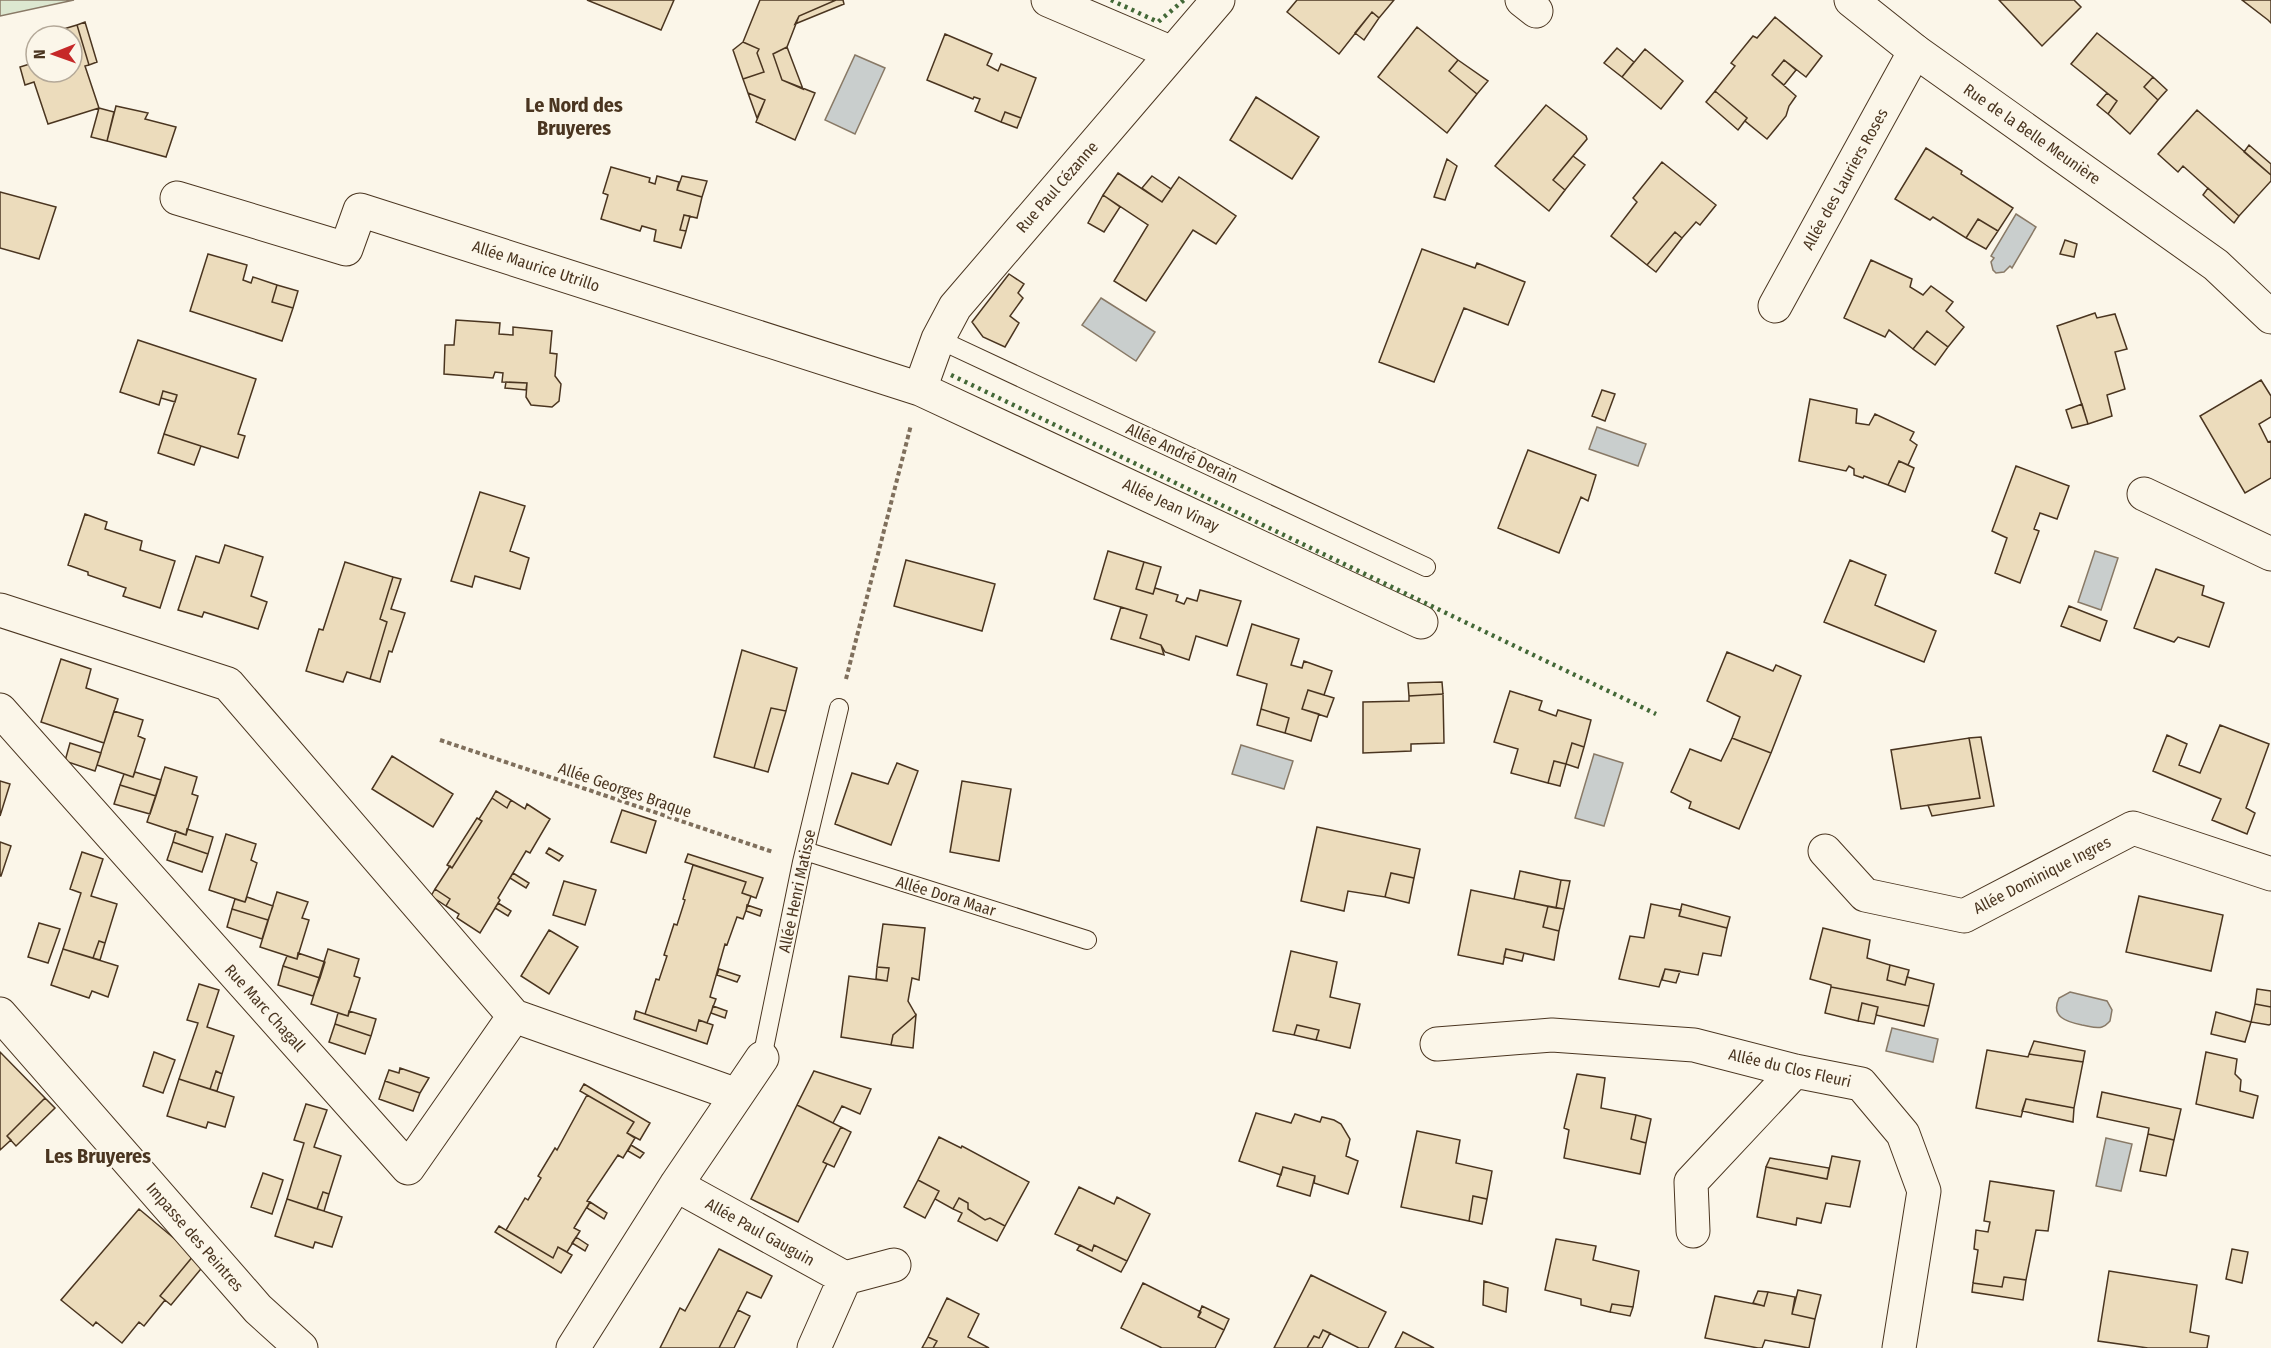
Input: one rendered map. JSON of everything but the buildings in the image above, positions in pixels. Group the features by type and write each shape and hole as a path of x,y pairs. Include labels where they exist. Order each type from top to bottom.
{"street":[{"path":"1048,0 1172,53"},
{"name":"Rue Paul Cézanne","path":"920,389 938,339 955,307 1218,0"},
{"name":"Rue de la Belle Meunière","path":"1851,0 1915,51 2216,265 2271,317"},
{"name":"Allée des Lauriers Roses","path":"1775,306 1915,51"},
{"name":"Allée Maurice Utrillo","path":"177,198 345,249 360,210 920,389"},
{"name":"Rue de la Belle Meunière","path":"2216,265 2271,291"},
{"name":"Allée Jean Vinay","path":"920,389 1421,622"},
{"path":"2145,494 2271,554"},
{"path":"0,610 228,684 514,1016 737,1095"},
{"name":"Rue Marc Chagall","path":"0,710 408,1168 514,1016"},
{"name":"Allée Dominique Ingres","path":"1825,851 1865,895 1964,916 2133,828 2271,874"},
{"name":"Impasse des Peintres","path":"0,1014 258,1309 301,1348"},
{"name":"Allée du Clos Fleuri","path":"1437,1044 1552,1035 1694,1045 1795,1071 1861,1084 1903,1134 1924,1191 1899,1348"},
{"name":"Allée Henri Matisse","path":"573,1348 676,1185 762,1058"},
{"path":"1694,1231 1691,1182 1795,1071"},
{"name":"Allée Paul Gauguin","path":"676,1185 845,1278"},
{"path":"814,1348 845,1278 894,1265"}],"lane":[{"name":"Allée André Derain","path":"938,339 1426,567"},
{"name":"Allée Henri Matisse","path":"762,1058 803,856 839,708"},
{"name":"Allée Dora Maar","path":"803,856 1087,940"}],"path":[{"path":"839,708 920,389"},
{"name":"Allée Georges Braque","path":"440,741 803,856"}],"green space":[{"path":"0,0 74,0 0,16"}],"shaded area":[{"path":"855,55 885,68 855,134 825,120"},
{"path":"2016,214 2036,227 2012,268 2010,266 2004,272 1996,273 1991,262 1994,258 1991,256"},
{"path":"1101,298 1155,332 1136,361 1082,325"},
{"path":"1597,427 1646,444 1638,466 1589,449"},
{"path":"2095,551 2118,558 2101,610 2078,602"},
{"path":"1241,745 1293,761 1284,789 1232,774"},
{"path":"1594,754 1623,763 1604,826 1575,818"},
{"path":"2070,992 2107,1001 2112,1010 2110,1021 2103,1027 2095,1028 2062,1018 2058,1014 2057,1004 2059,998"},
{"path":"1892,1028 1938,1039 1933,1062 1886,1051"},
{"path":"2106,1138 2132,1144 2121,1191 2096,1186"}],"hedge":[{"path":"1111,0 1158,22 1184,0"},
{"path":"951,375 1656,714"}],"district":[{"name":"Le Nord des Bruyeres","path":"574,116"},
{"name":"Les Bruyeres","path":"98,1156"}]}
